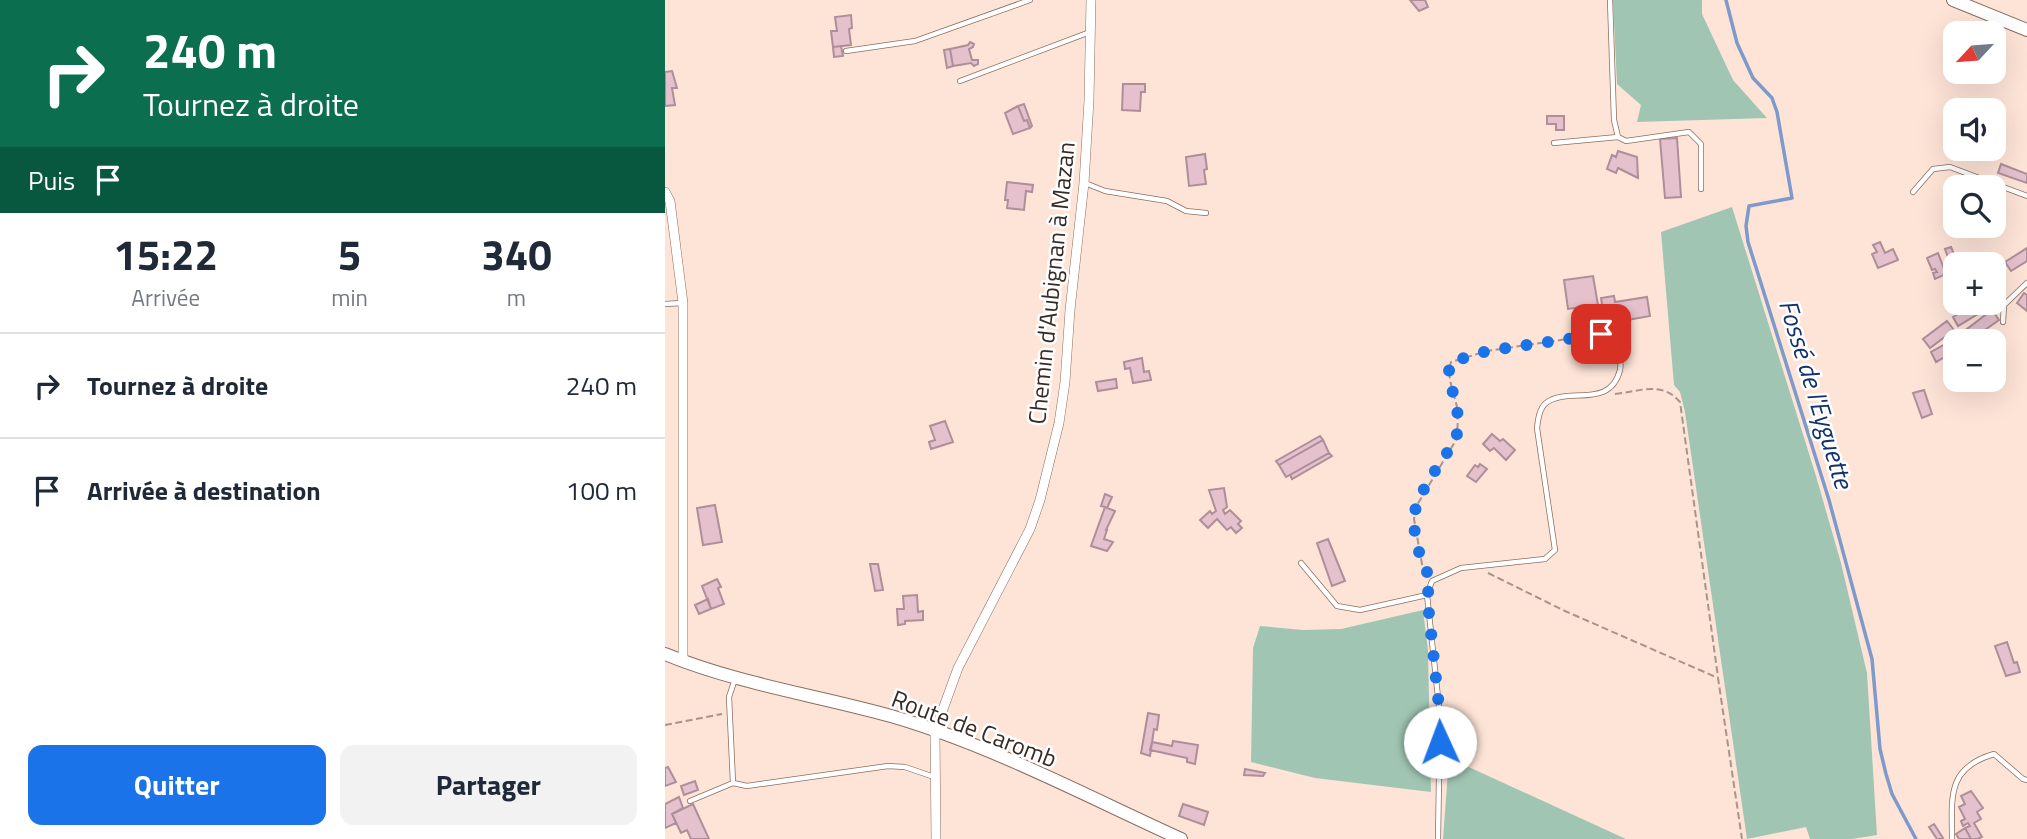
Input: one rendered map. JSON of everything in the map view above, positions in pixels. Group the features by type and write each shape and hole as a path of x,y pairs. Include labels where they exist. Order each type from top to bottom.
{"main road":[{"path":"1953,0 2027,30"},
{"name":"Route de Caromb","path":"665,654 735,678 891,716 935,731 1003,758 1181,839"}],"street":[{"name":"Chemin d'Aubignan à Mazan","path":"936,839 935,731 958,668 1030,529 1059,423 1084,183 1091,0"},
{"path":"665,192 670,201 683,303 683,661"}],"lane":[{"path":"846,51 915,41 1030,0"},
{"path":"1610,0 1614,120 1618,138"},
{"path":"960,81 1091,32"},
{"path":"1554,143 1618,138 1626,141 1689,132 1701,144 1701,189"},
{"path":"1913,192 1933,169 1950,167 2027,197"},
{"path":"1084,183 1105,191 1167,201 1186,211 1206,213"},
{"path":"2003,322 2004,305 2027,283"},
{"path":"665,304 683,303"},
{"path":"1438,839 1440,716 1427,595 1432,581 1461,568 1545,559 1555,550 1537,428 1539,414 1546,404 1558,398 1593,396 1612,385 1619,371 1620,358 1613,344 1601,334"},
{"path":"1301,564 1337,606 1360,610 1427,595"},
{"path":"733,783 729,696 735,678"},
{"path":"1952,839 1954,792 1960,773 1970,764 1994,754 2022,779 2027,780"},
{"path":"690,801 733,783 747,786 888,766 905,767 935,777"}],"path":[{"path":"1432,581 1422,564 1414,519 1417,505 1456,440 1457,406 1449,369 1451,362 1487,351 1601,334"},
{"path":"1593,396 1663,388 1679,402 1742,839"},
{"path":"1474,567 1565,611 1718,678"},
{"path":"665,725 730,714"}],"green space":[{"path":"1613,0 1702,0 1702,14 1733,80 1767,118 1637,122 1641,105 1617,84"},
{"path":"1732,207 1816,476 1841,563 1867,673 1877,835 1852,839 1810,839 1806,827 1747,839 1685,412 1680,392 1674,385 1661,232"},
{"path":"1423,610 1428,650 1431,792 1315,778 1251,762 1253,648 1260,626 1303,630 1341,629"},
{"path":"1449,758 1626,839 1443,839"}],"building":[{"path":"1410,0 1425,0 1428,7 1419,11"},
{"path":"851,15 851,45 833,47 831,31 837,31 835,17"},
{"path":"970,42 974,44 969,49 972,60 978,60 978,64 953,66 950,49 968,45"},
{"path":"841,46 843,56 834,57 833,47"},
{"path":"950,49 953,66 947,68 944,50"},
{"path":"672,71 677,88 672,88 675,105 665,106 665,72"},
{"path":"1123,84 1145,84 1145,92 1141,92 1140,111 1122,110"},
{"path":"1024,104 1032,126 1030,128 1018,106"},
{"path":"1018,106 1030,128 1013,134 1005,113"},
{"path":"1547,116 1564,116 1564,130 1556,130 1556,124 1547,124"},
{"path":"1677,138 1681,197 1665,198 1660,139"},
{"path":"1618,151 1637,157 1638,178 1618,168 1616,173 1607,169 1612,155 1616,157"},
{"path":"1205,154 1206,184 1189,186 1186,157"},
{"path":"2001,164 2027,174 2027,183 2006,175 1998,173"},
{"path":"1007,182 1033,185 1032,192 1026,191 1024,210 1007,208"},
{"path":"1880,242 1885,253 1893,249 1898,260 1878,268 1872,254 1877,252 1873,245"},
{"path":"2027,248 2027,261 2011,271 2006,261"},
{"path":"1938,253 1943,275 1935,279 1933,273 1937,272 1932,270 1927,258"},
{"path":"1593,276 1598,305 1568,309 1564,280"},
{"path":"2024,293 2027,295 2027,311 2017,303"},
{"path":"1614,296 1615,302 1647,297 1650,316 1605,324 1601,298"},
{"path":"1956,315 1976,315 1958,326 1953,317"},
{"path":"1985,315 1996,315 1999,320 1986,329 1967,329"},
{"path":"1947,321 1953,329 1943,329 1943,338 1930,348 1923,339"},
{"path":"1943,345 1943,358 1936,362 1931,352"},
{"path":"1142,358 1144,372 1149,371 1151,380 1133,383 1130,368 1125,369 1124,362"},
{"path":"1116,379 1117,388 1098,391 1096,382"},
{"path":"1924,390 1932,414 1922,418 1913,393"},
{"path":"945,421 953,442 931,449 929,442 935,440 930,426"},
{"path":"1492,434 1500,441 1503,439 1515,450 1506,460 1494,448 1490,451 1483,444"},
{"path":"1320,436 1323,440 1279,465 1276,461"},
{"path":"1323,440 1329,453 1286,477 1279,465"},
{"path":"1329,453 1332,456 1292,479 1290,475"},
{"path":"1480,464 1487,469 1476,482 1467,476 1475,465 1478,467"},
{"path":"1224,488 1227,507 1223,510 1225,514 1230,510 1241,521 1238,524 1242,528 1236,533 1231,527 1227,530 1217,519 1208,528 1200,520 1210,511 1212,514 1216,511 1209,490"},
{"path":"1105,494 1112,497 1107,508 1115,511 1104,539 1113,542 1107,551 1091,546 1105,507 1101,506"},
{"path":"715,505 722,542 703,545 697,508"},
{"path":"1328,539 1345,581 1332,586 1317,543"},
{"path":"870,564 878,564 883,590 875,591"},
{"path":"717,579 724,604 711,609 702,586"},
{"path":"917,595 918,612 923,611 923,620 905,621 905,624 898,625 897,609 904,609 903,596"},
{"path":"708,599 711,609 699,614 695,605"},
{"path":"2007,642 2020,672 2006,676 1995,646"},
{"path":"1148,713 1159,715 1150,756 1141,753"},
{"path":"1173,741 1198,745 1195,764 1187,762 1187,758 1150,750 1152,742 1172,746"},
{"path":"668,767 676,782 665,786 665,768"},
{"path":"1245,769 1265,773 1263,776 1244,775"},
{"path":"695,781 698,790 684,795 681,786"},
{"path":"1971,791 1983,808 1977,812 1981,819 1974,823 1982,837 1977,839 1971,839 1965,828 1970,826 1968,823 1963,826 1961,821 1965,819 1959,807 1965,804 1961,796"},
{"path":"679,797 683,808 672,814 676,823 665,828 665,804"},
{"path":"693,804 709,839 691,839 687,830 681,833 672,814"},
{"path":"1183,804 1208,812 1204,825 1179,816"},
{"path":"1934,824 1943,838 1937,839 1929,827"},
{"path":"1965,828 1971,839 1959,839 1956,834"}],"waterway":[{"name":"Fossé de l'Eyguette","path":"1726,0 1737,43 1753,78 1772,98 1777,112 1792,198 1749,206 1746,226 1748,242 1829,500 1872,659 1880,749 1886,774 1892,794 1916,839"}],"route":[{"path":"1440,742 1440,716 1427,595 1432,581 1422,564 1414,519 1417,505 1456,440 1457,406 1449,377 1451,362 1487,351 1601,334"}]}
